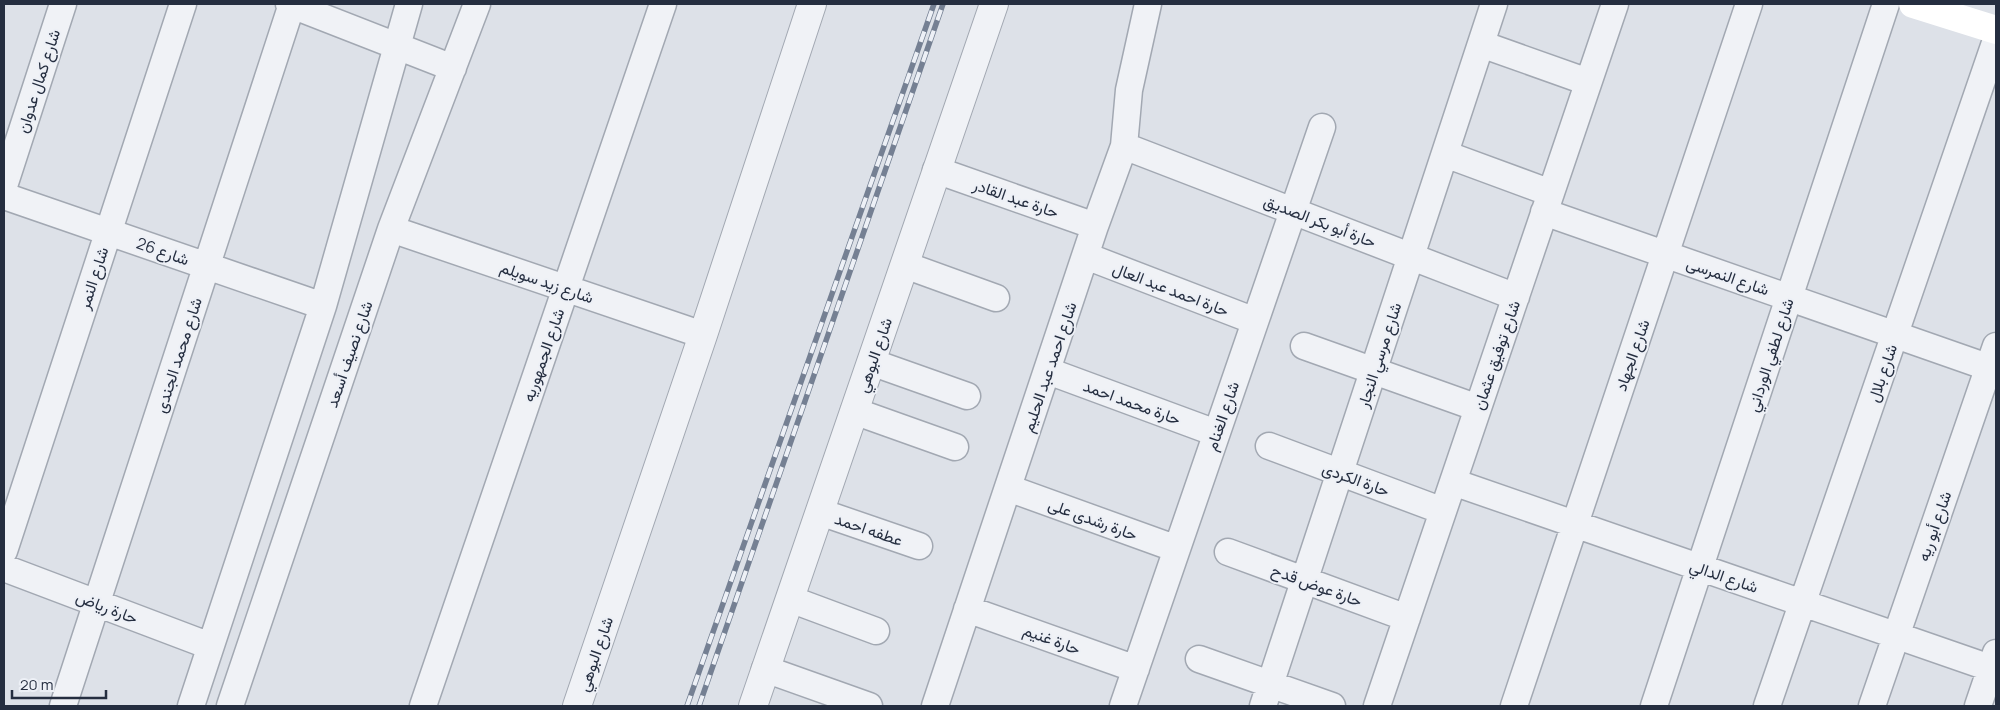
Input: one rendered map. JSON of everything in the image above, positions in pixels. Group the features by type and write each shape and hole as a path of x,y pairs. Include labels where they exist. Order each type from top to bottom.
{"main road":[{"path":"1930,6 1996,30"}],"street":[{"name":"شارع كمال عدوان","path":"4,186 63,4"},
{"name":"شارع النمر","path":"4,551 183,4"},
{"path":"291,4 453,68"},
{"name":"شارع محمد الجندى","path":"63,706 291,4"},
{"path":"191,706 323,306 409,4"},
{"name":"شارع نصيف أسعد","path":"230,706 391,229 477,4"},
{"name":"شارع الجمهوريه","path":"423,706 663,4"},
{"name":"شارع البوهي","path":"577,706 703,335 812,4"},
{"name":"شارع البوهي","path":"753,706 994,4"},
{"name":"شارع مرسي النجار","path":"1266,695 1494,4"},
{"name":"شارع توفيق عثمان","path":"1377,706 1615,4"},
{"name":"شارع الجهاد","path":"1514,706 1750,4"},
{"name":"شارع لطفي الورداني","path":"1654,706 1886,4"},
{"name":"شارع احمد عبد الحليم","path":"935,706 1095,226 1124,146 1129,90 1145,13"},
{"name":"شارع بلال","path":"1767,706 1996,40"},
{"path":"1481,44 1588,82"},
{"name":"شارع الغنام","path":"1123,706 1322,127"},
{"name":"حارة أبو بكر الصديق","path":"1124,146 1516,297"},
{"name":"شارع النمرسى","path":"1445,154 1665,255 1895,334 1994,361"},
{"name":"حارة عبد القادر","path":"936,170 1095,226"},
{"name":"شارع 26","path":"4,196 323,306"},
{"name":"شارع زيد سويلم","path":"391,229 703,335"},
{"name":"حارة احمد عبد العال","path":"1086,256 1255,321"},
{"path":"905,265 996,298"},
{"path":"1304,346 1478,408"},
{"name":"شارع أبو ريه","path":"1872,706 1994,361"},
{"path":"871,362 968,396"},
{"name":"حارة محمد احمد","path":"1048,371 1216,434"},
{"path":"854,411 955,447"},
{"name":"حارة الكردى","path":"1269,446 1443,511"},
{"name":"شارع الدالي","path":"1453,482 1897,636 1994,663"},
{"name":"حارة رشدى على","path":"1008,488 1177,549"},
{"name":"عطفه احمد","path":"820,512 919,546"},
{"name":"حارة عوض قدح","path":"1228,552 1407,618"},
{"name":"حارة رياض","path":"4,568 210,646"},
{"path":"790,599 876,631"},
{"name":"حارة غنيم","path":"968,609 1136,669"},
{"path":"1199,659 1266,695 1332,706"},
{"path":"1978,706 1994,663"},
{"path":"766,669 869,706"}],"railway":[{"path":"687,706 934,4"},
{"path":"699,706 943,4"}]}
